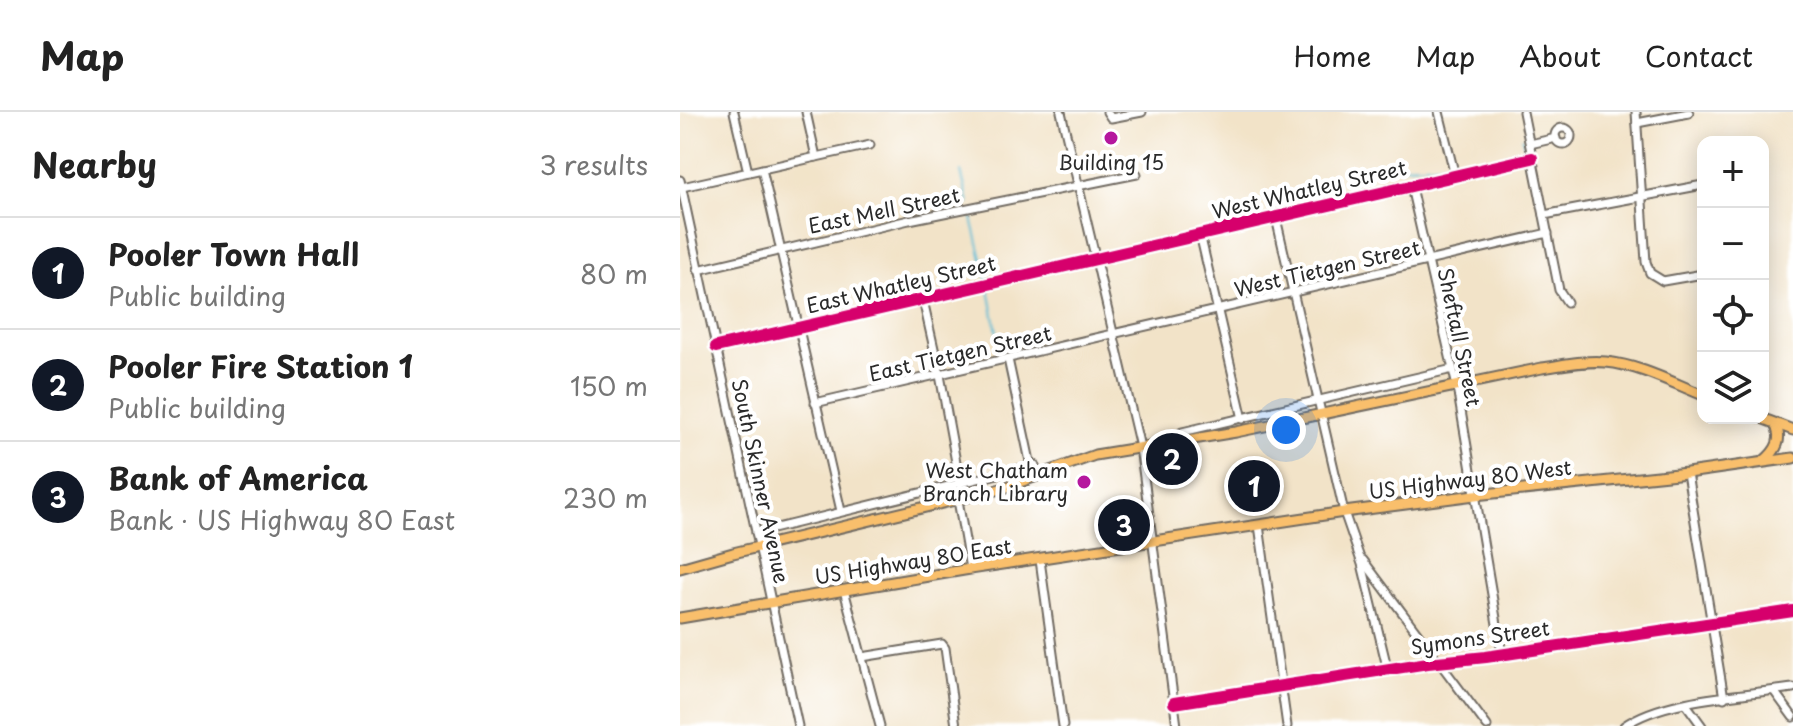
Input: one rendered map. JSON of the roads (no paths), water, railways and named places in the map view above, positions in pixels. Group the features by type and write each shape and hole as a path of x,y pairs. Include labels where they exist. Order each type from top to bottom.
{"main road":[{"path":"1140,447 1236,432 1322,412 1580,362 1607,362 1632,368 1697,393"},
{"path":"1769,421 1793,430"},
{"path":"1764,461 1777,446 1775,424"},
{"name":"US Highway 80 East","path":"680,568 1001,489 1095,455 1140,447"},
{"name":"US Highway 80 West","path":"1151,542 1344,512 1793,458"},
{"name":"US Highway 80 East","path":"680,618 1151,542"}],"street":[{"path":"734,112 748,172"},
{"path":"806,112 816,157"},
{"path":"1061,112 1140,447 1177,726"},
{"path":"1107,112 1111,118 1142,112"},
{"path":"1439,112 1455,176"},
{"path":"1523,112 1559,290 1567,302"},
{"path":"1636,112 1646,262 1650,273 1663,281 1697,275"},
{"path":"1637,123 1689,113"},
{"path":"1530,144 1556,138"},
{"path":"681,184 870,145"},
{"name":"West Whatley Street","path":"1095,260 1532,158"},
{"path":"762,169 841,511"},
{"name":"East Mell Street","path":"698,270 913,219 1137,174"},
{"name":"South Skinner Avenue","path":"681,184 795,725"},
{"path":"1544,215 1697,186"},
{"name":"Sheftall Street","path":"1411,187 1457,387 1502,654"},
{"path":"1276,218 1344,512 1388,671"},
{"name":"West Tietgen Street","path":"1113,334 1548,233"},
{"path":"1200,234 1243,419"},
{"name":"East Whatley Street","path":"716,347 1095,260"},
{"path":"923,300 960,484"},
{"name":"East Tietgen Street","path":"815,403 1113,334"},
{"path":"756,533 1033,466 1008,359"},
{"path":"1182,432 1453,369"},
{"path":"1687,473 1724,698"},
{"path":"958,500 970,569"},
{"path":"1259,525 1287,726"},
{"path":"1356,548 1487,726"},
{"path":"1040,560 1063,726"},
{"path":"844,590 880,726"},
{"name":"Symons Street","path":"1174,703 1793,611"},
{"path":"862,657 936,643 943,645 956,726"},
{"path":"1624,726 1650,711 1793,688"},
{"path":"1774,691 1793,717"},
{"path":"1686,704 1702,726"}],"waterway":[{"path":"1456,164 1490,163 1527,155 1522,138"},
{"path":"1401,166 1447,164"},
{"path":"961,172 969,204"},
{"path":"971,214 987,280"},
{"path":"989,289 1001,354"},
{"path":"1005,363 1017,420"}],"place":[{"name":"Building 15","path":"1111,138"},
{"name":"Pooler Fire Station 1","path":"1172,459"},
{"name":"West Chatham Branch Library","path":"1084,482"},
{"name":"Pooler Town Hall","path":"1254,486"},
{"name":"Bank of America","path":"1124,525"}]}
